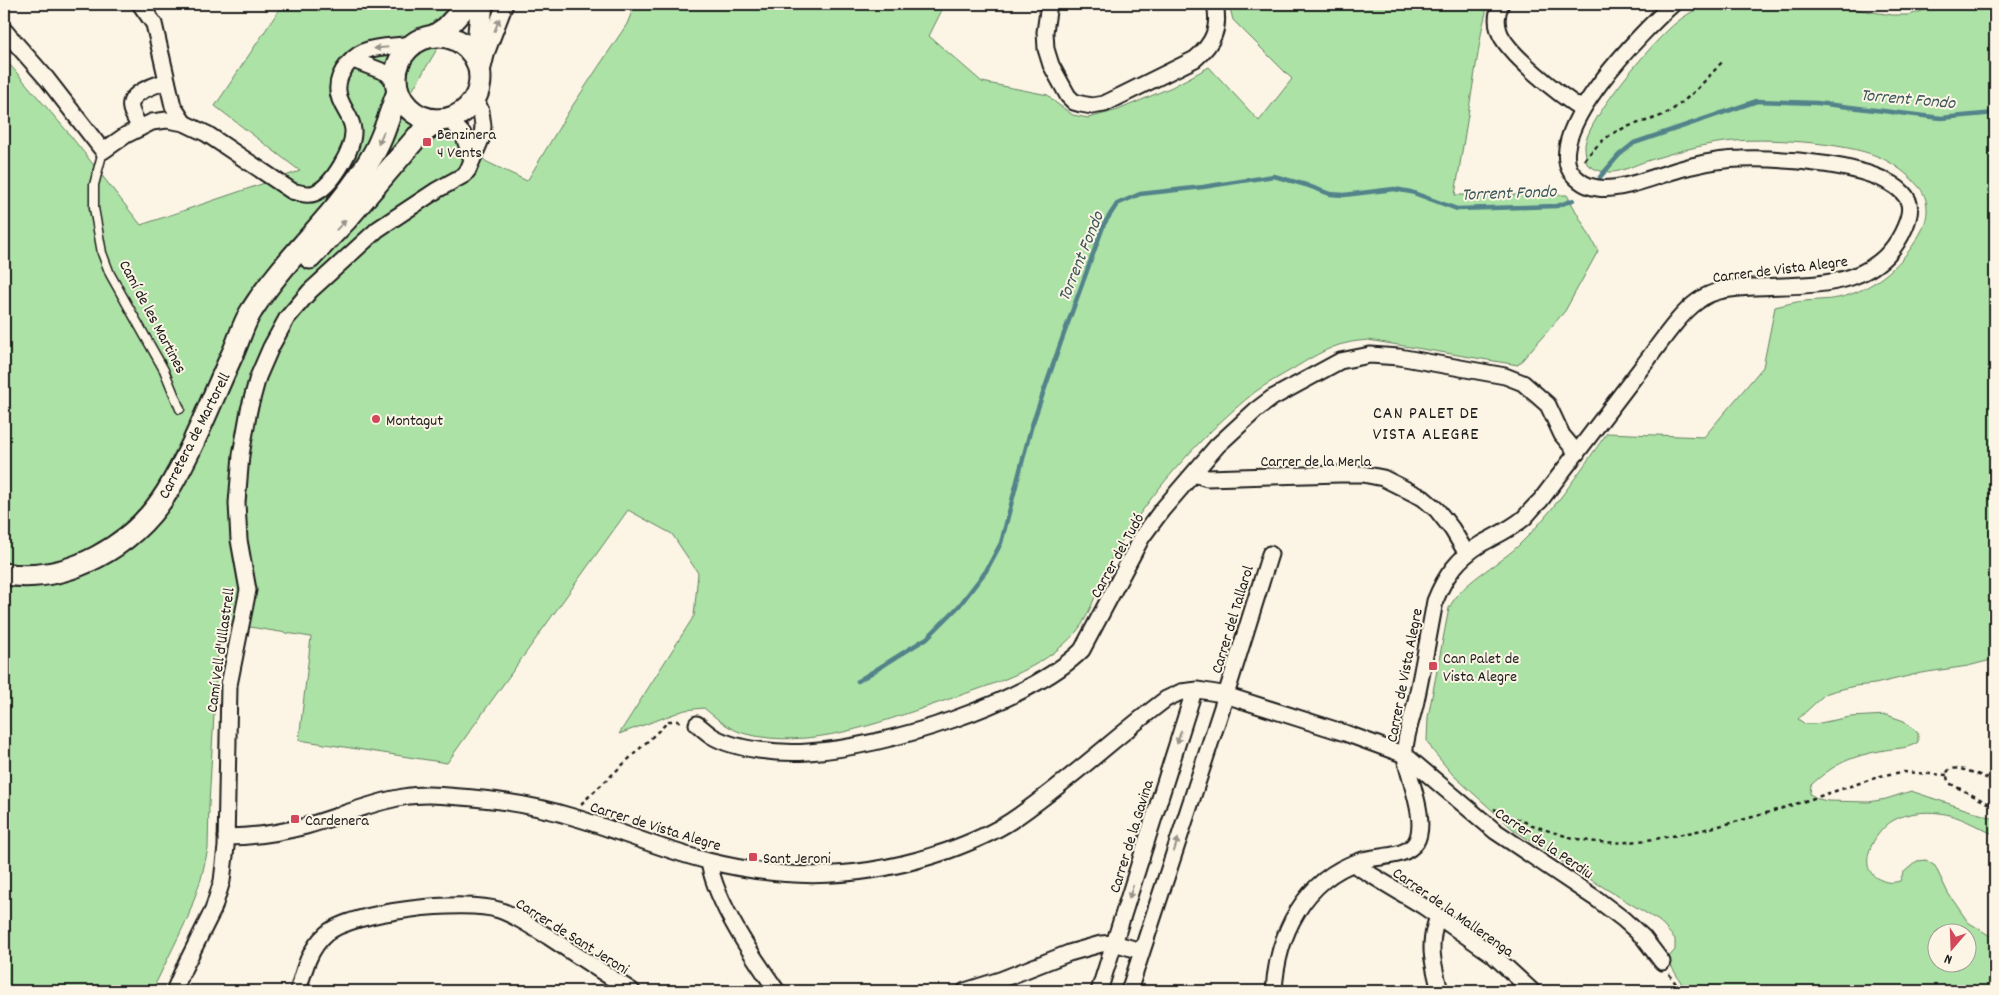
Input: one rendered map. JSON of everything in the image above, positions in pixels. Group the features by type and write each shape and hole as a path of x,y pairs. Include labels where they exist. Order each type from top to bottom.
{"main road":[{"path":"413,44 434,36 446,28 468,4"},
{"path":"477,79 482,4"},
{"path":"434,36 453,38 462,44 477,79"},
{"name":"Carretera de Martorell","path":"4,574 38,576 78,567 94,559 136,527 166,492 185,457 240,340 251,311 357,180 371,159 387,125 397,87 399,60 413,44"},
{"name":"Carretera de Martorell","path":"240,340 314,253 348,219 407,147 424,130 467,109 477,79"},
{"path":"397,87 409,110 428,120 444,120"}],"street":[{"path":"140,4 154,24 173,106 184,123"},
{"path":"477,79 506,4"},
{"path":"1049,4 1046,50 1051,65 1068,96 1074,102 1092,106 1104,104 1199,56 1215,36 1218,16 1215,4"},
{"path":"1501,4 1497,19 1504,42 1547,84 1582,109"},
{"path":"1571,171 1568,166 1570,138 1573,126 1582,109 1617,63 1655,20 1673,4"},
{"path":"4,30 47,79 103,151 126,135 152,122 167,120 184,123 207,134 292,192 306,195 323,188 348,156 352,144 353,130 350,117 338,91 340,75 362,52 371,49 413,44"},
{"path":"353,60 387,73 397,87"},
{"name":"Camí Vell d'Ullastrell","path":"174,991 213,910 222,881 226,837 229,686 248,590 239,540 237,503 241,455 249,410 258,377 287,318 310,291 378,229 437,190 464,175 482,137 483,126 477,79"},
{"path":"140,128 131,110 131,102 134,97 167,80"},
{"path":"444,120 463,134 472,160"},
{"name":"Carrer de Vista Alegre","path":"226,837 252,837 295,829 382,801 406,796 446,796 502,802 572,816 709,862 750,869 808,875 847,874 904,865 992,833 1010,822 1059,785 1166,699 1181,692 1194,691 1226,695 1345,733 1405,755 1436,601 1441,586 1449,572 1468,554 1523,518 1540,501 1652,354 1697,302 1719,291 1744,287 1819,284 1858,276 1878,264 1891,252 1902,236 1909,218 1910,205 1904,194 1893,185 1867,174 1812,163 1738,159 1693,166 1619,187 1600,189 1584,184 1571,171"},
{"name":"Carrer del Tudó","path":"697,724 713,736 733,744 780,752 807,752 870,743 924,728 976,711 1034,685 1069,663 1082,650 1142,537 1162,510 1217,446 1236,427 1272,398 1340,361 1370,355 1399,357 1505,376 1523,383 1548,405 1562,435 1577,453"},
{"name":"Carrer de la Merla","path":"1194,474 1207,478 1340,474 1363,474 1383,478 1423,498 1437,510 1468,554"},
{"name":"Carrer del Tallarol","path":"1226,695 1270,554"},
{"name":"Carrer de la Gavina","path":"1099,991 1194,691"},
{"path":"1129,991 1226,695"},
{"path":"1274,991 1278,959 1283,941 1302,903 1327,877 1360,861 1402,853 1416,842 1419,831 1418,816 1405,755"},
{"name":"Carrer de la Perdiu","path":"1405,755 1495,832 1591,895 1623,919 1643,937 1662,962"},
{"path":"709,862 711,873 731,915 777,991"},
{"name":"Carrer de la Mallerenga","path":"1353,864 1438,917 1492,954 1532,991"},
{"name":"Carrer de Sant Jeroni","path":"298,991 308,958 315,945 325,934 337,926 373,915 456,906 482,906 499,910 525,922 632,991"},
{"path":"1438,917 1431,934 1431,950 1440,991"},
{"path":"965,991 1000,980 1069,953 1101,944 1114,943 1141,951"}],"lane":[{"name":"Camí de les Martines","path":"103,151 94,185 94,208 102,253 110,274 164,370 180,409"}],"path":[{"path":"1571,171 1600,142 1622,129 1642,124 1667,113 1692,96 1722,62"},
{"path":"577,810 583,802 669,721 680,720 697,724"},
{"path":"1995,782 1960,768 1949,770 1947,775 1949,783 1995,807"},
{"path":"1491,808 1569,837 1596,842 1618,843 1664,838 1748,819 1884,775 1902,772 1947,775"},
{"path":"1662,962 1681,991"}],"green space":[{"path":"283,4 464,4 406,101 487,162 527,181 569,111 627,24 635,4 945,4 929,36 982,82 1048,95 1073,115 1088,118 1118,110 1172,87 1209,67 1259,121 1292,79 1233,20 1229,4 1488,4 1482,29 1455,195 1567,195 1598,251 1565,311 1518,365 1368,340 1352,342 1325,350 1264,386 1214,428 1158,490 1111,559 1082,624 1063,645 1030,667 994,684 868,726 844,732 795,739 770,738 735,730 704,708 685,710 619,734 694,616 698,573 672,534 628,510 447,763 299,740 311,637 225,623 217,659 208,849 201,879 188,917 152,991 4,991 4,58 66,130 141,225 300,171 215,106"},
{"path":"1698,4 1822,4 1892,15 1909,15 1922,11 1934,4 1995,4 1995,659 1968,666 1921,673 1834,691 1825,694 1798,719 1805,724 1815,724 1850,717 1887,715 1904,721 1918,733 1918,742 1910,746 1853,758 1828,771 1811,785 1810,794 1818,799 1869,802 1911,791 1995,819 1995,835 1946,814 1928,812 1904,816 1894,820 1880,832 1874,840 1868,859 1873,875 1888,882 1900,881 1903,873 1917,861 1926,860 1935,866 1948,893 1968,922 1926,922 1926,972 1976,972 1976,927 1995,939 1995,991 1686,991 1667,959 1675,950 1675,939 1659,921 1570,867 1514,830 1453,775 1427,741 1428,717 1449,608 1462,590 1517,547 1542,521 1607,433 1704,437 1763,367 1775,307 1800,301 1838,298 1865,288 1899,263 1916,240 1925,223 1926,201 1922,190 1910,177 1879,157 1825,144 1760,140 1715,143 1656,158 1616,172 1601,171 1587,164 1585,145 1598,117 1639,61 1682,18 1700,7"}],"waterway":[{"name":"Torrent Fondo","path":"1600,177 1619,155 1634,143 1757,101 1817,103 1941,118 1995,113"},
{"name":"Torrent Fondo","path":"858,681 927,638 959,606 986,571 1001,543 1031,428 1061,342 1104,224 1117,204 1140,194 1274,176 1330,194 1344,195 1394,189 1411,192 1457,209 1557,206 1573,200"}],"place":[{"name":"Benzinera 4 Vents","path":"427,142"},
{"name":"Montagut","path":"376,419"},
{"name":"Can Palet de Vista Alegre","path":"1433,666"},
{"name":"Cardenera","path":"295,819"},
{"name":"Sant Jeroni","path":"753,857"}],"district":[{"name":"CAN PALET DE VISTA ALEGRE","path":"1426,422"}]}
